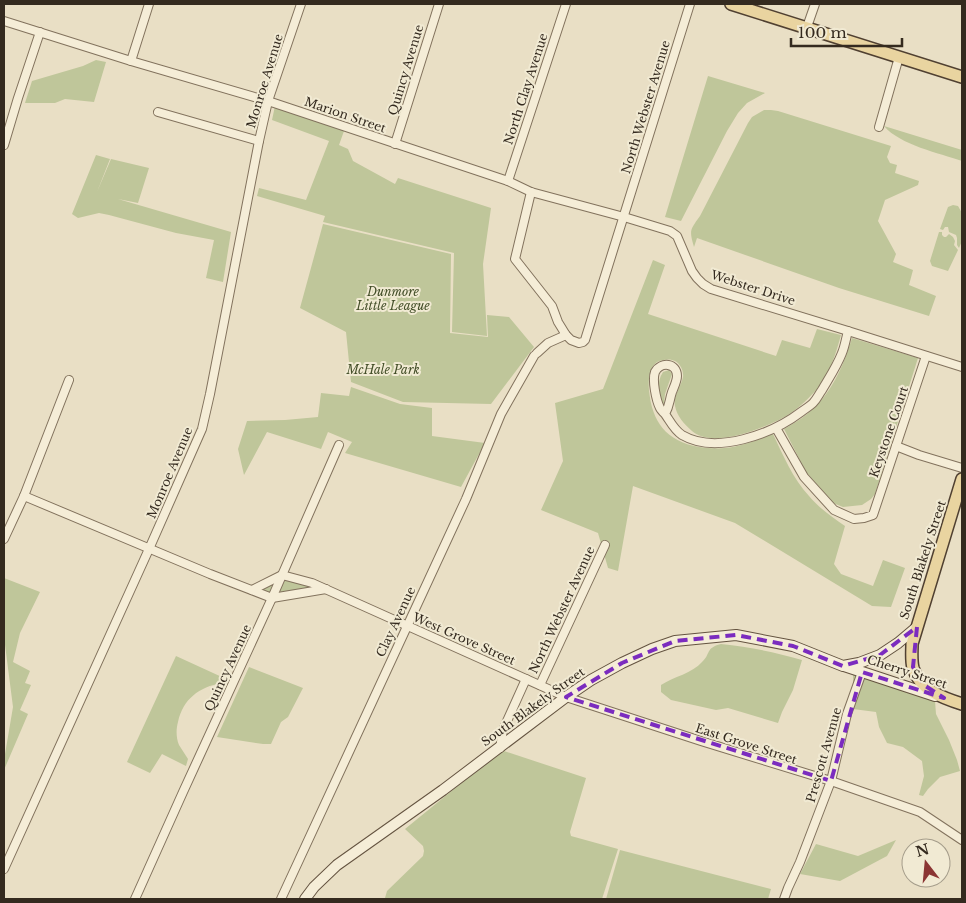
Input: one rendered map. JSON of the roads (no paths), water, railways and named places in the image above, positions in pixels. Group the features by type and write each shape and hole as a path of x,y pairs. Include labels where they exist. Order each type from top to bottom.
{"main road":[{"path":"731,4 962,77"},
{"name":"South Blakely Street","path":"304,899 337,865 500,748 566,697 622,663 652,649 675,641 736,635 794,646 843,666 859,663 880,655 917,627 958,507 962,479"},
{"path":"917,627 912,644 912,667 924,685 944,698"},
{"name":"Cherry Street","path":"843,666 962,704"}],"street":[{"path":"131,61 149,4"},
{"name":"Monroe Avenue","path":"4,869 202,430 268,101 301,4"},
{"name":"Quincy Avenue","path":"395,144 439,4"},
{"name":"North Clay Avenue","path":"508,181 566,4"},
{"name":"North Webster Avenue","path":"624,217 690,4"},
{"path":"807,27 814,4"},
{"name":"Marion Street","path":"4,21 268,101 508,181 531,192 624,217 670,231 677,236"},
{"path":"4,145 40,32"},
{"path":"879,127 900,58"},
{"path":"158,112 259,141"},
{"path":"531,192 515,259 548,302 566,335 571,340 579,343 584,340 624,217"},
{"name":"Webster Drive","path":"677,236 696,278 711,288 962,367"},
{"path":"665,414 669,407 677,377 673,366 669,364 664,365 655,373 654,383 660,408 681,434 691,439 709,443 734,441 776,428 814,403 842,353 848,330"},
{"name":"Clay Avenue","path":"281,899 466,499 501,414 536,354 548,343 566,335"},
{"name":"Keystone Court","path":"776,428 804,477 834,510 854,519 873,515 926,356"},
{"path":"4,539 24,496 69,380"},
{"name":"Quincy Avenue","path":"135,899 272,598 339,444"},
{"path":"896,446 962,468"},
{"path":"24,496 272,598 326,589"},
{"name":"North Webster Avenue","path":"540,685 605,546"},
{"path":"252,590 282,575"},
{"name":"West Grove Street","path":"282,575 326,589 566,697"},
{"name":"Prescott Avenue","path":"784,899 831,781 847,714 862,672"},
{"name":"North Webster Avenue","path":"500,748 504,730 526,679"},
{"name":"East Grove Street","path":"566,697 831,781 920,812 962,840"}],"park label":[{"name":"Dunmore Little League","path":"393,299"},
{"name":"McHale Park","path":"383,370"}]}
